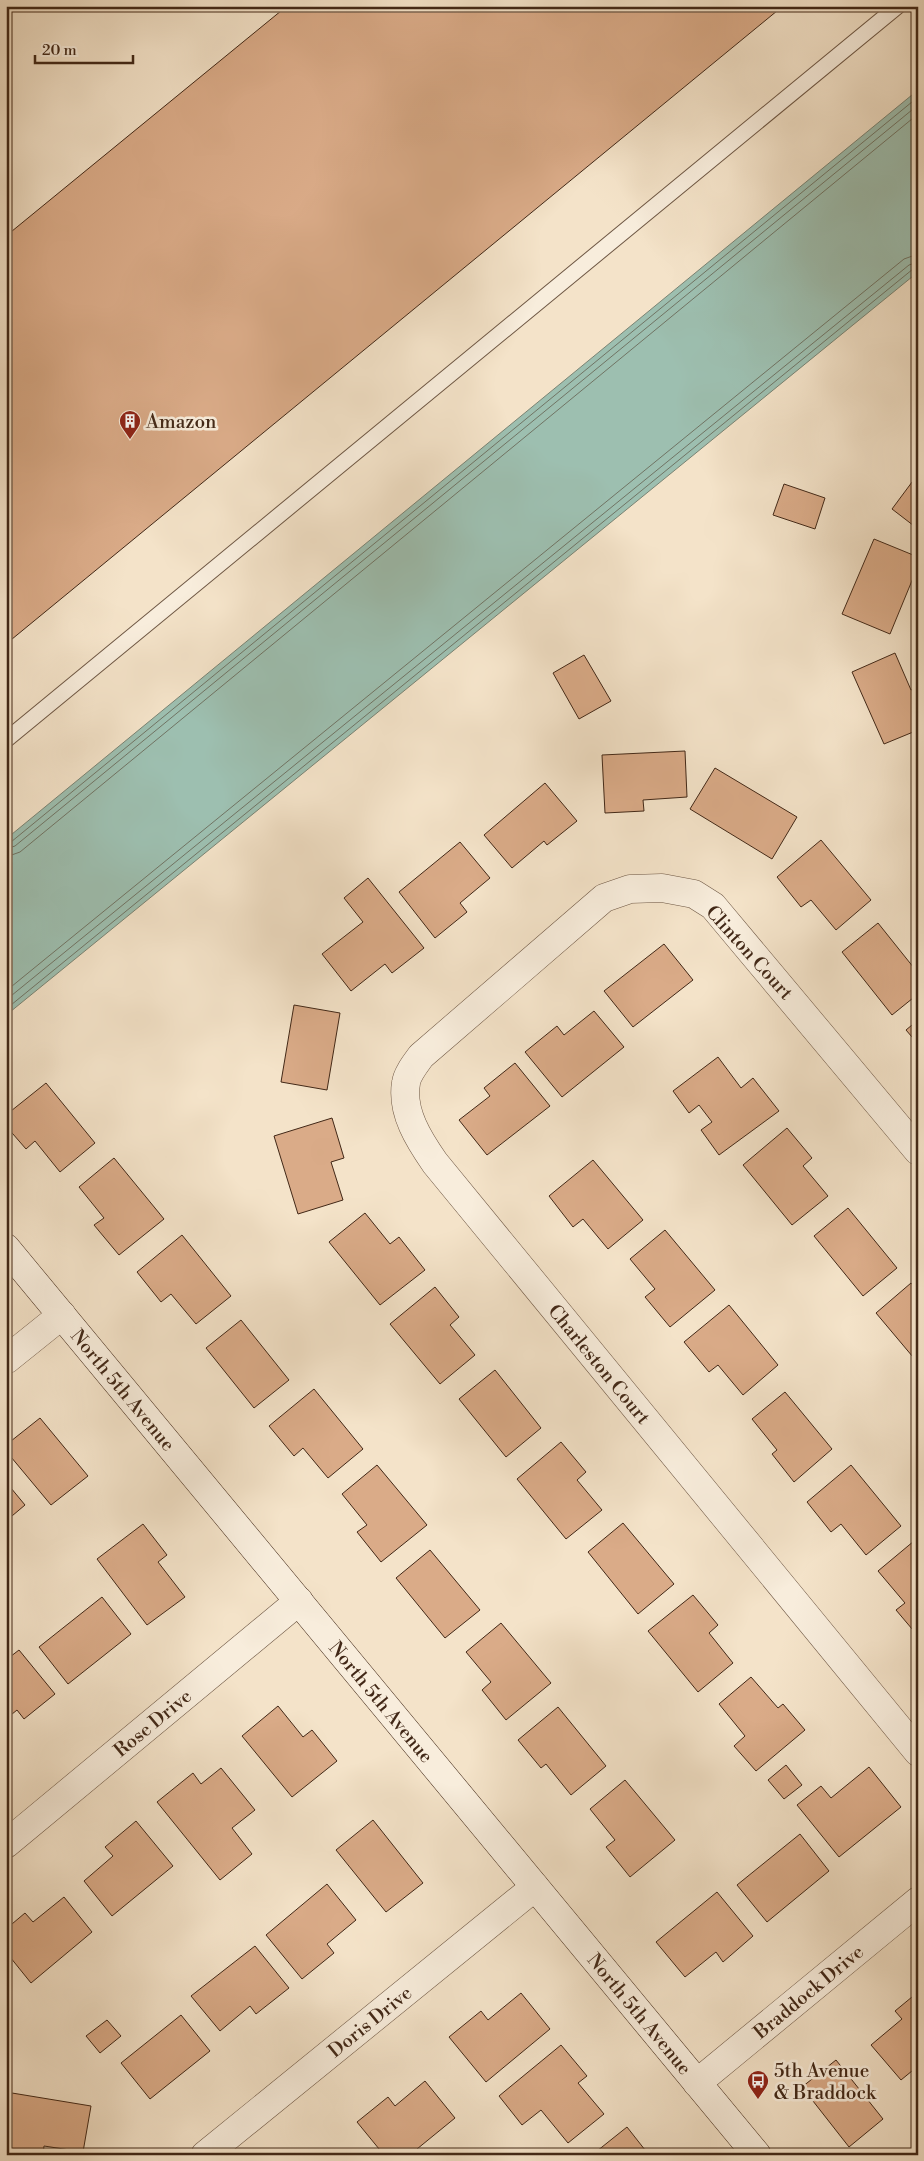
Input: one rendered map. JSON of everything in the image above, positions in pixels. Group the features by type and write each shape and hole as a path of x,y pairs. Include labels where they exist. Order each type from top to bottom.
{"street":[{"name":"Clinton Court","path":"515,976 604,898 630,889 662,888 694,894 713,906 728,923 918,1152"},
{"name":"Charleston Court","path":"515,976 421,1056 406,1082 408,1112 420,1141 918,1752"},
{"name":"North 5th Avenue","path":"6,1248 757,2155"},
{"path":"6,1360 62,1315"},
{"name":"Rose Drive","path":"6,1844 299,1601"},
{"name":"Doris Drive","path":"205,2155 535,1887"},
{"name":"Braddock Drive","path":"697,2083 918,1901"}],"lane":[{"path":"6,740 898,6"}],"water":[{"path":"918,90 918,272 10,1012 6,1010 6,839"}],"building":[{"name":"Amazon","path":"287,6 783,6 6,644 6,236"},
{"path":"918,474 918,529 892,509"},
{"path":"784,484 825,498 815,529 773,515"},
{"path":"874,539 918,557 918,566 890,634 842,614"},
{"path":"895,653 911,690 918,687 918,730 884,744 852,672"},
{"path":"584,655 611,701 579,719 553,673"},
{"path":"685,751 687,797 643,800 644,811 605,813 602,755"},
{"path":"715,768 797,817 772,859 690,809"},
{"path":"545,783 577,821 547,845 544,841 512,868 484,835"},
{"path":"821,840 871,900 836,930 811,900 801,907 777,877"},
{"path":"460,842 490,878 460,903 467,912 435,938 399,892"},
{"path":"368,878 424,948 392,973 385,964 351,991 322,954 363,922 344,898"},
{"path":"878,923 918,973 918,994 892,1015 842,952"},
{"path":"664,944 693,980 633,1027 604,991"},
{"path":"294,1005 340,1013 327,1090 281,1082"},
{"path":"594,1011 624,1047 562,1097 525,1052 557,1026 564,1035"},
{"path":"918,1020 918,1044 906,1030"},
{"path":"718,1057 741,1088 753,1078 779,1111 719,1155 701,1130 712,1122 699,1105 689,1113 673,1091"},
{"path":"515,1063 550,1106 487,1155 459,1120 490,1096 484,1088"},
{"path":"46,1083 95,1143 60,1172 35,1141 26,1149 6,1126 6,1115"},
{"path":"332,1118 344,1158 331,1162 343,1200 298,1214 274,1136"},
{"path":"787,1128 812,1158 803,1166 828,1196 792,1225 743,1165"},
{"path":"114,1158 164,1219 119,1255 94,1225 104,1218 79,1187"},
{"path":"593,1160 643,1220 608,1249 583,1219 573,1227 549,1196"},
{"path":"848,1208 897,1268 863,1296 814,1236"},
{"path":"365,1213 390,1244 399,1237 425,1270 380,1305 329,1242"},
{"path":"665,1230 715,1290 670,1327 645,1297 655,1289 630,1259"},
{"path":"182,1235 231,1296 196,1324 171,1294 161,1302 137,1272"},
{"path":"911,1283 918,1291 918,1363 876,1313"},
{"path":"435,1287 459,1317 450,1325 475,1355 440,1384 390,1324"},
{"path":"729,1305 778,1365 743,1395 718,1365 709,1372 684,1342"},
{"path":"241,1320 289,1380 254,1408 206,1348"},
{"path":"495,1370 541,1428 506,1457 459,1399"},
{"path":"314,1389 363,1449 328,1478 303,1448 294,1456 269,1426"},
{"path":"785,1392 832,1449 794,1482 772,1454 777,1450 752,1419"},
{"path":"40,1418 88,1476 51,1505 6,1451 6,1445"},
{"path":"561,1442 586,1472 577,1480 602,1510 566,1539 517,1479"},
{"path":"377,1465 427,1525 381,1562 357,1532 367,1525 342,1494"},
{"path":"851,1465 901,1526 866,1555 841,1524 831,1532 807,1502"},
{"path":"6,1482 25,1505 6,1521"},
{"path":"623,1523 674,1584 638,1614 588,1552"},
{"path":"143,1524 167,1555 158,1562 185,1597 147,1625 97,1559"},
{"path":"914,1541 918,1545 918,1636 896,1610 905,1603 878,1571"},
{"path":"430,1550 480,1610 445,1638 396,1578"},
{"path":"693,1595 718,1625 709,1633 733,1663 698,1692 648,1631"},
{"path":"102,1597 131,1634 68,1684 39,1647"},
{"path":"501,1623 551,1683 506,1720 482,1690 491,1682 466,1652"},
{"path":"19,1650 55,1694 24,1719 17,1710 6,1719 6,1660"},
{"path":"751,1677 778,1708 783,1704 805,1730 756,1771 734,1746 745,1736 719,1704"},
{"path":"278,1706 303,1737 312,1730 337,1761 292,1797 242,1736"},
{"path":"558,1707 606,1766 571,1795 546,1764 541,1768 518,1740"},
{"path":"786,1765 802,1785 784,1799 768,1780"},
{"path":"869,1767 901,1807 839,1857 797,1805 821,1786 831,1798"},
{"path":"221,1768 255,1810 232,1828 252,1854 220,1880 157,1802 193,1773 201,1784"},
{"path":"625,1780 675,1840 630,1877 606,1847 615,1840 590,1809"},
{"path":"373,1820 423,1883 386,1912 336,1850"},
{"path":"136,1821 173,1866 112,1916 84,1881 113,1856 105,1847"},
{"path":"800,1834 829,1871 767,1922 737,1885"},
{"path":"327,1884 356,1920 327,1944 334,1953 302,1979 266,1935"},
{"path":"717,1892 753,1936 723,1962 716,1952 685,1977 656,1942"},
{"path":"64,1897 92,1932 31,1983 6,1952 6,1929 25,1913 33,1922"},
{"path":"255,1946 289,1988 256,2014 250,2006 220,2031 191,1996"},
{"path":"918,1992 918,2066 901,2080 871,2045 902,2019 895,2011"},
{"path":"521,1993 550,2029 486,2082 449,2037 481,2011 488,2020"},
{"path":"181,2015 210,2051 150,2099 121,2063"},
{"path":"107,2020 121,2036 100,2053 86,2036"},
{"path":"561,2045 587,2076 578,2083 604,2114 568,2143 541,2110 522,2125 499,2096"},
{"path":"836,2060 883,2119 849,2147 802,2087"},
{"path":"425,2081 455,2118 417,2149 422,2155 384,2155 357,2122 388,2097 395,2106"},
{"path":"12,2093 91,2106 83,2152 44,2146 43,2155 6,2152 6,2126"},
{"path":"627,2127 649,2155 592,2155"}],"place":[{"name":"Amazon","path":"130,440"},
{"name":"5th Avenue & Braddock","path":"758,2100"}]}
